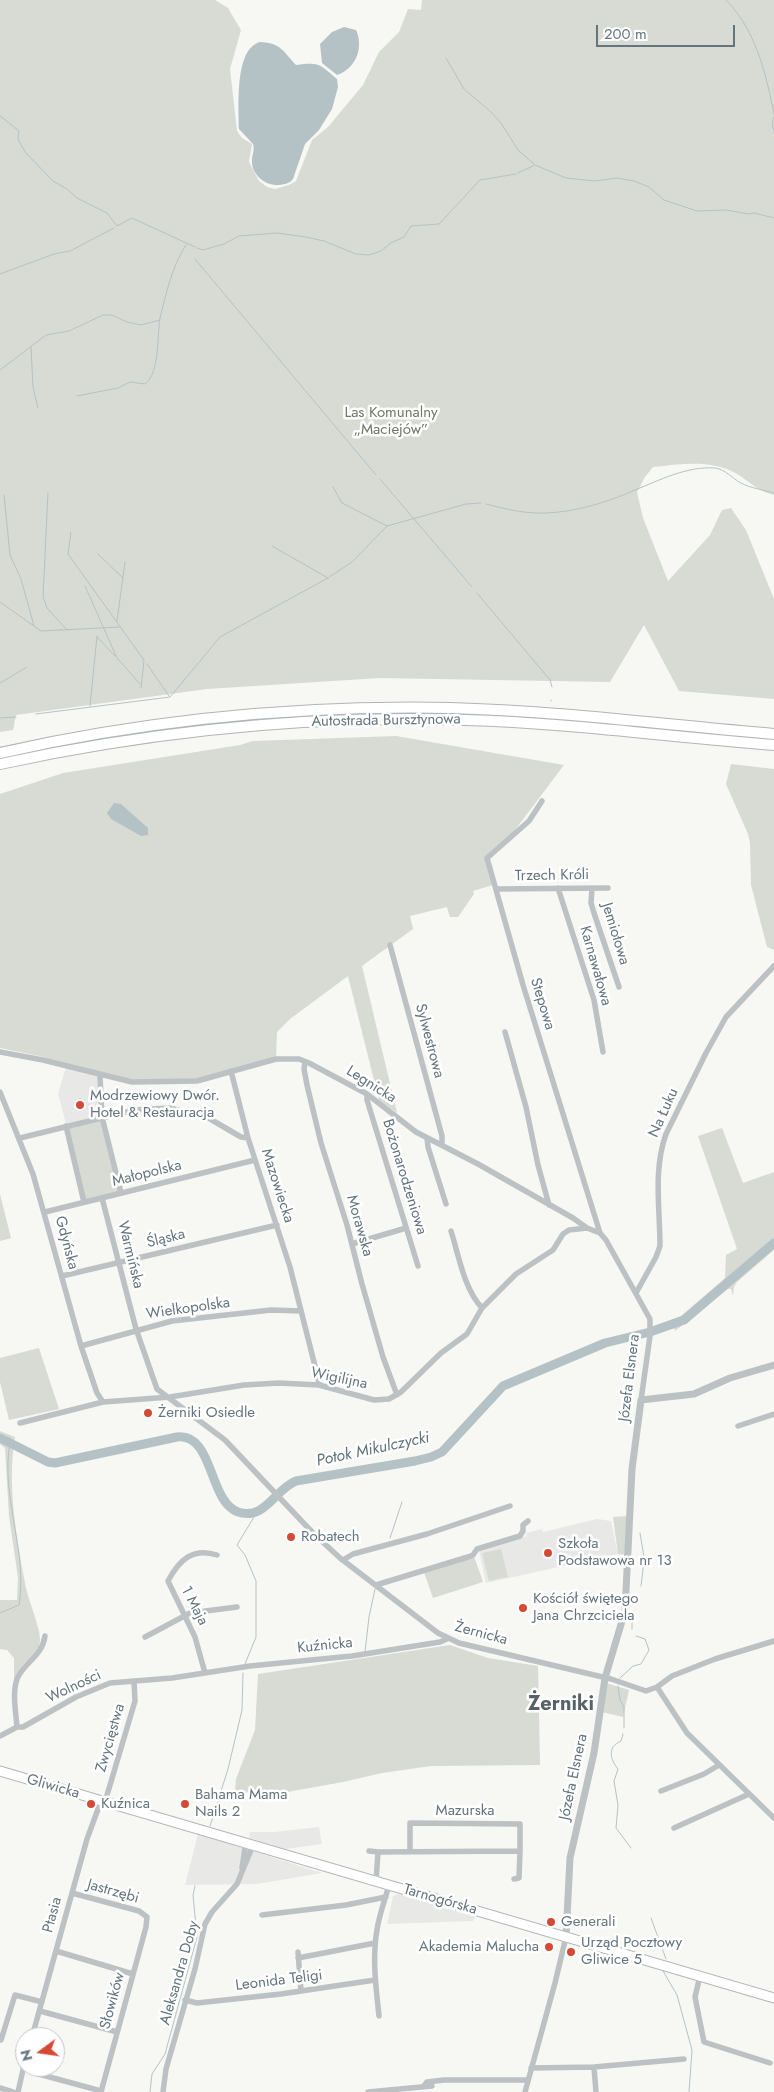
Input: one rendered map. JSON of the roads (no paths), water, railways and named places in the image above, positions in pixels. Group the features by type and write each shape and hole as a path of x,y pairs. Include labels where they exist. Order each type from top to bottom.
{"highway":[{"name":"Autostrada Bursztynowa","path":"0,752 107,732 206,719 346,709 449,708 581,716 774,734"},
{"name":"Autostrada Bursztynowa","path":"0,764 108,744 216,730 346,720 465,720 590,727 774,745"}],"main road":[{"name":"Gliwicka","path":"0,1771 103,1801"},
{"name":"Tarnogórska","path":"103,1801 774,1998"}],"street":[{"name":"Stepowa","path":"542,801 529,821 488,858 522,985 600,1233"},
{"name":"Karnawałowa","path":"558,888 594,1000 602,1052"},
{"name":"Jemiołowa","path":"592,888 591,903 619,987"},
{"name":"Trzech Króli","path":"496,889 608,888"},
{"name":"Sylwestrowa","path":"390,945 442,1136 442,1145"},
{"name":"Na Łuku","path":"636,1293 660,1246 659,1165 666,1134 726,1017 774,966"},
{"path":"505,1032 526,1107 538,1165 549,1205"},
{"name":"Legnicka","path":"0,1052 132,1082 197,1081 284,1058 305,1062 367,1094 427,1138 587,1228 600,1233"},
{"name":"Morawska","path":"305,1062 304,1069 307,1085 321,1143 352,1244 380,1348 397,1395"},
{"path":"231,1071 248,1138"},
{"path":"100,1076 102,1117 121,1193"},
{"name":"Gdyńska","path":"0,1092 20,1138 45,1212 81,1346 97,1393 103,1402"},
{"name":"Bożonarodzeniowa","path":"367,1094 367,1100 418,1266"},
{"name":"Mazowiecka","path":"20,1138 134,1110 169,1108 205,1116 248,1138 277,1225 319,1385"},
{"path":"66,1126 84,1202"},
{"path":"427,1138 428,1147 446,1204"},
{"name":"Małopolska","path":"45,1212 255,1160"},
{"name":"Warmińska","path":"102,1198 136,1329 157,1389 170,1397"},
{"name":"Śląska","path":"62,1276 277,1225"},
{"path":"352,1244 406,1228"},
{"name":"Wigilijna","path":"20,1423 103,1402 170,1397 244,1385 279,1383 319,1385 374,1400 389,1399 418,1378 441,1353 467,1334 482,1308 516,1274 553,1250 563,1234 569,1230 587,1228"},
{"path":"451,1232 469,1289 476,1302 482,1308"},
{"path":"600,1233 636,1293"},
{"name":"Józefa Elsnera","path":"566,1937 570,1858 594,1753 606,1678 625,1610 633,1464 650,1336 650,1319 636,1293"},
{"name":"Wielkopolska","path":"81,1346 136,1329 172,1321 271,1310 301,1311"},
{"path":"641,1400 694,1394 730,1378 774,1365"},
{"name":"Żernicka","path":"170,1397 225,1440 313,1533 343,1560 447,1639 606,1678 646,1691 657,1688"},
{"path":"738,1426 774,1414"},
{"path":"343,1560 353,1554 427,1534 510,1506"},
{"path":"376,1585 468,1557 473,1555 477,1549 520,1536 524,1532 523,1525 528,1521"},
{"name":"1 Maja","path":"205,1673 200,1649 168,1581 172,1573 183,1561 199,1552 217,1555"},
{"path":"145,1637 190,1613 237,1607"},
{"path":"17,1728 17,1679 22,1670 38,1654 44,1644 45,1636"},
{"name":"Kuźnicka","path":"205,1673 352,1656 447,1639"},
{"path":"774,1641 672,1676 657,1688 688,1733 774,1818"},
{"name":"Wolności","path":"0,1736 23,1727 76,1697 104,1684 205,1673"},
{"name":"Zwycięstwa","path":"103,1801 135,1701 134,1681"},
{"path":"661,1791 704,1774 719,1765"},
{"path":"674,1828 749,1794"},
{"name":"Ptasia","path":"35,2027 94,1814 103,1801"},
{"name":"Mazurska","path":"410,1852 410,1823 520,1824 520,1878 514,1879"},
{"name":"Aleksandra Doby","path":"163,2092 166,2070 195,1969 205,1924 212,1912 233,1890 242,1871 245,1848 250,1845"},
{"path":"369,1852 520,1851"},
{"path":"376,1881 378,1852"},
{"path":"379,2016 375,1980 375,1943 389,1885"},
{"name":"Jastrzębi","path":"72,1893 139,1912 147,1917"},
{"path":"262,1915 346,1905 386,1897"},
{"name":"Słowików","path":"101,2091 147,1917"},
{"path":"525,2092 566,1937"},
{"path":"300,1991 298,1955 375,1943"},
{"path":"56,1951 133,1974"},
{"path":"700,1976 694,1996 704,2042 772,2064"},
{"name":"Leonida Teligi","path":"185,2000 197,2003 375,1980"},
{"path":"1,2040 15,1995 42,2002"},
{"path":"40,2011 117,2032"},
{"path":"531,2068 594,2067 684,2058"},
{"path":"594,2067 596,2092"},
{"path":"18,2092 21,2077"},
{"path":"50,2077 101,2091"},
{"path":"424,2086 427,2082 444,2080 528,2080"},
{"path":"368,2092 432,2086"},
{"path":"0,2088 13,2092"}],"waterway":[{"path":"726,0 745,25 758,53 774,114"},
{"path":"446,58 464,89 491,112 501,123 518,150 534,164"},
{"path":"0,116 19,131 18,139 25,152 53,181 67,189 77,198 107,213 117,226 132,218 195,247"},
{"path":"774,117 772,123 774,132"},
{"path":"518,173 535,165 566,178 595,181 617,178 634,181 649,187 664,200 697,211 726,210 749,214 754,213 774,218"},
{"path":"197,248 203,250 224,244 239,236 277,233 324,241 356,254 369,255 381,251 391,243 404,237 411,226 439,224 480,180 516,174"},
{"path":"0,274 54,254 70,251 114,228"},
{"path":"77,396 118,388 130,382 145,384 150,379 156,363 160,318 167,290 173,271 186,245"},
{"path":"195,259 376,475"},
{"path":"0,370 46,335 69,331 103,315 112,315 127,322 141,325 160,320"},
{"path":"31,347 33,387 38,408"},
{"path":"486,504 531,513 569,511 614,499 674,474 705,468 719,469 745,485 774,493"},
{"path":"380,479 472,587"},
{"path":"333,487 342,503 387,526"},
{"path":"48,493 43,597 47,608 67,630"},
{"path":"4,495 10,555 21,579 34,626"},
{"path":"36,714 170,697 220,637 328,578 352,562 387,526 466,504 481,503"},
{"path":"71,532 68,554 144,660 141,688"},
{"path":"272,546 328,578"},
{"path":"98,554 123,578"},
{"path":"117,621 125,562"},
{"path":"85,586 117,658"},
{"path":"477,593 550,680 552,687"},
{"path":"0,602 41,631 120,627"},
{"path":"90,706 97,636"},
{"path":"97,637 115,656"},
{"path":"118,659 140,684"},
{"path":"147,664 169,696"},
{"path":"0,683 27,667"},
{"path":"0,718 16,717"},
{"name":"Potok Mikulczycki","path":"0,1438 48,1462 55,1463 177,1437 189,1439 198,1445 205,1456 221,1495 228,1505 238,1512 247,1514 255,1512 263,1508 282,1490 296,1481 415,1461 442,1452 503,1386 605,1343 650,1332 684,1320 774,1243"},
{"path":"0,1613 19,1605 21,1585 20,1564 8,1483 10,1443"},
{"path":"390,1538 402,1502"},
{"path":"245,1664 256,1637 256,1581 245,1555 237,1545 257,1512"},
{"path":"640,1533 644,1557"},
{"path":"641,1586 644,1561"},
{"path":"365,1652 369,1617 375,1589"},
{"path":"632,1615 632,1629"},
{"path":"620,1678 633,1666 641,1664 649,1650 645,1639 636,1636"},
{"path":"210,1826 228,1769 242,1710 243,1673"},
{"path":"618,1686 620,1700 624,1707 624,1728"},
{"path":"623,1734 621,1741 614,1746 611,1754 618,1769 614,1781 618,1805 616,1828 631,1848"},
{"path":"150,2092 152,2074 165,2054 197,1937 193,1895 195,1886"},
{"path":"651,1918 666,1959"},
{"path":"663,1971 677,1995 692,2050 689,2092"}],"place":[{"name":"Modrzewiowy Dwór. Hotel & Restauracja","path":"80,1105"},
{"name":"Żerniki Osiedle","path":"148,1413"},
{"name":"Robatech","path":"291,1537"},
{"name":"Szkoła Podstawowa nr 13","path":"548,1553"},
{"name":"Kościół świętego Jana Chrzciciela","path":"523,1608"},
{"name":"Kuźnica","path":"91,1804"},
{"name":"Bahama Mama Nails 2","path":"185,1804"},
{"name":"Generali","path":"551,1922"},
{"name":"Akademia Malucha","path":"549,1947"},
{"name":"Urząd Pocztowy Gliwice 5","path":"571,1952"}],"district":[{"name":"Żerniki","path":"561,1705"}],"park label":[{"name":"Las Komunalny „Maciejów”","path":"391,422"}]}
